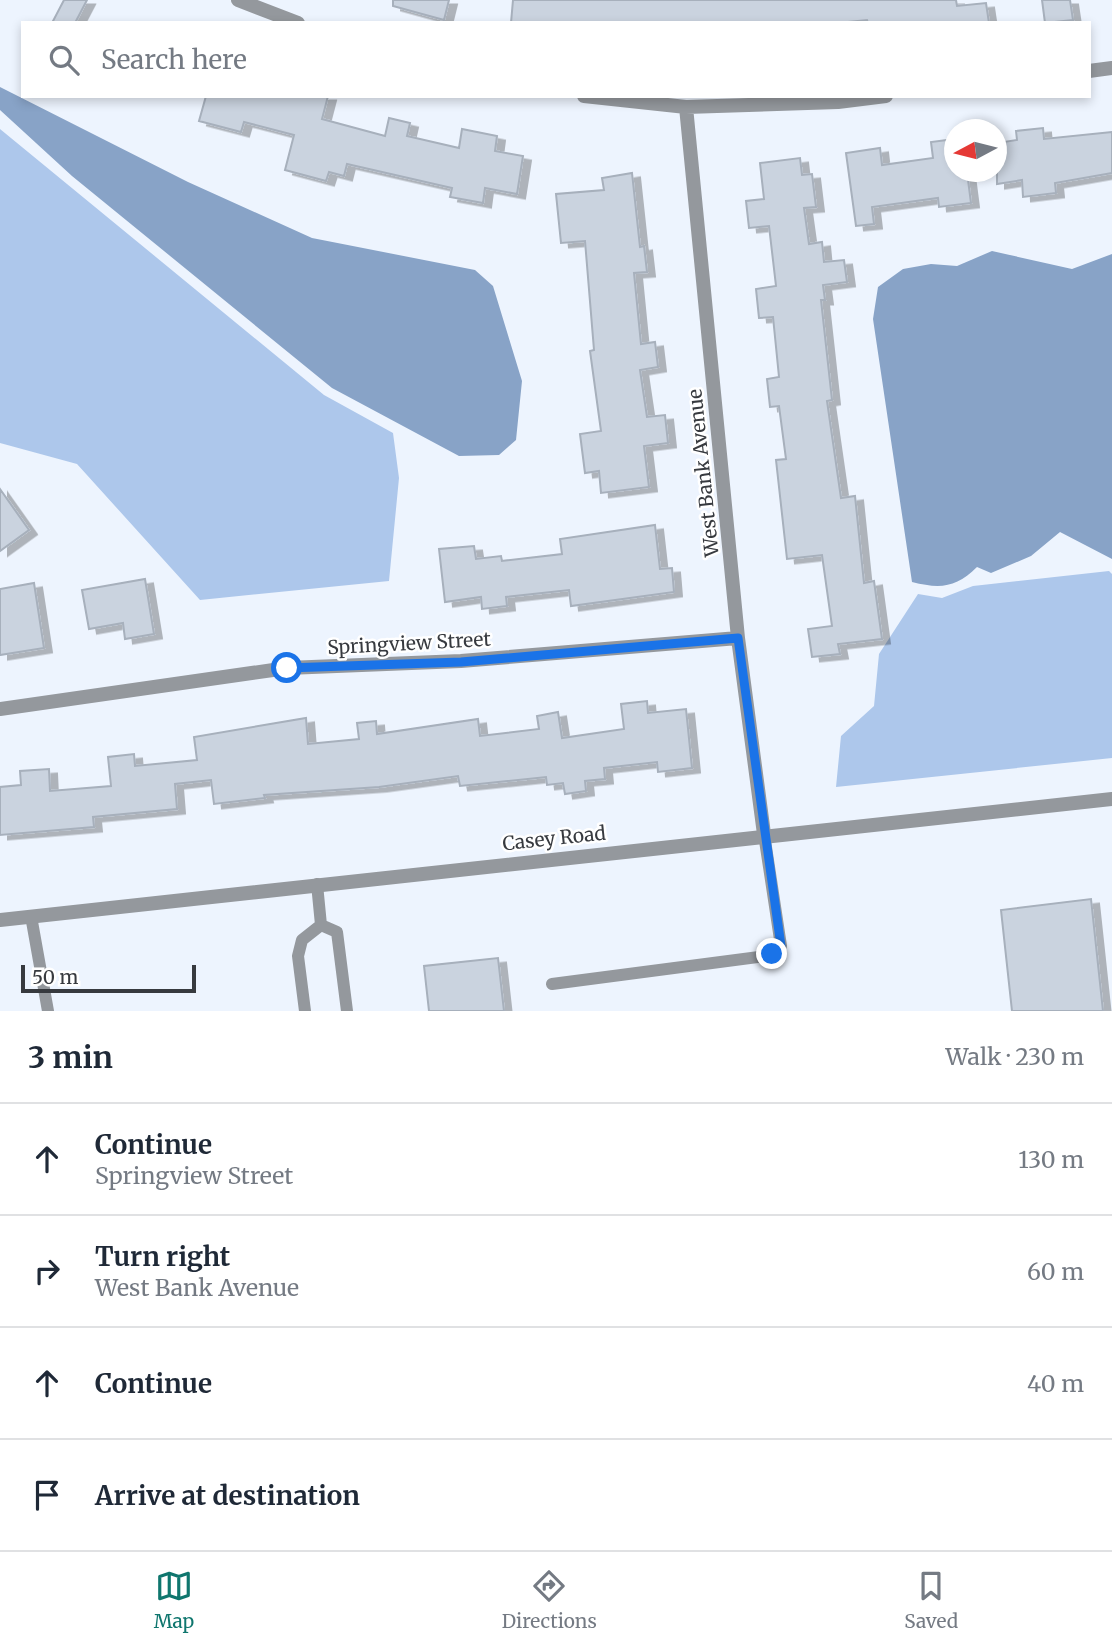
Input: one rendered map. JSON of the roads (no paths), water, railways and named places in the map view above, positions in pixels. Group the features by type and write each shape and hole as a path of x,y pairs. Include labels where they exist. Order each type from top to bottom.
{"street":[{"path":"238,0 293,21"},
{"path":"1091,71 1112,68"},
{"path":"603,98 687,107 838,102 870,98"},
{"name":"West Bank Avenue","path":"687,107 738,638 764,834"},
{"name":"Springview Street","path":"0,709 287,668 461,662 738,638"},
{"name":"Casey Road","path":"0,920 764,834 1112,799"}],"lane":[{"path":"552,984 772,954 781,946 764,834"},
{"path":"317,884 321,925"},
{"path":"32,916 48,1011"},
{"path":"305,1011 298,956 302,940 321,925"},
{"path":"321,925 337,932 347,1011"}]}
